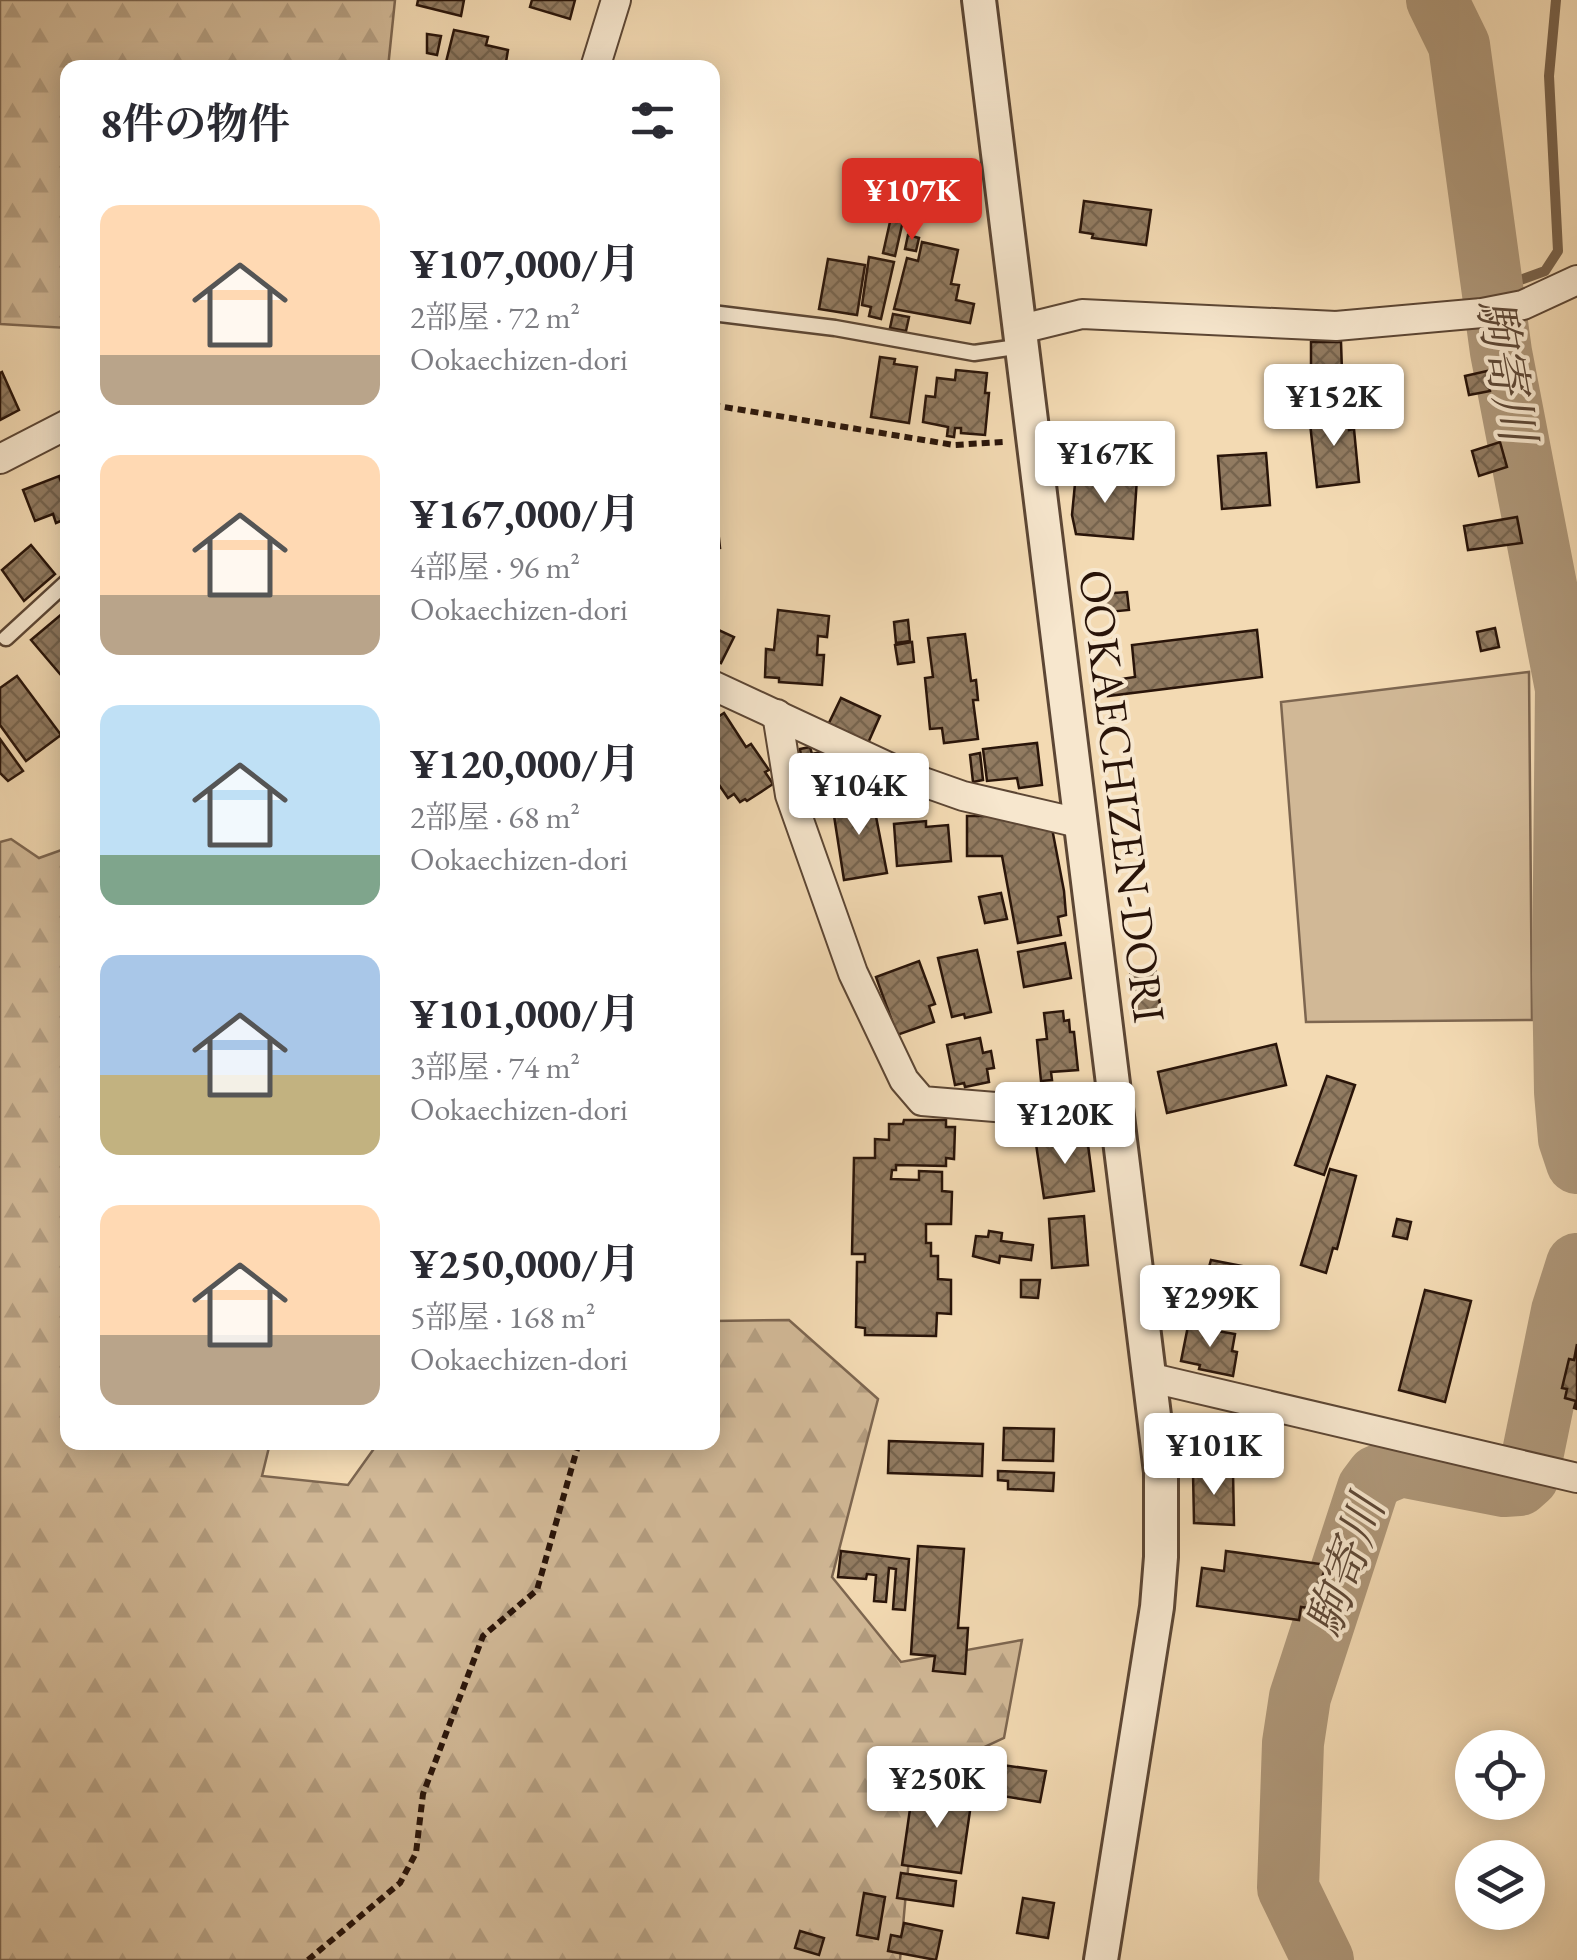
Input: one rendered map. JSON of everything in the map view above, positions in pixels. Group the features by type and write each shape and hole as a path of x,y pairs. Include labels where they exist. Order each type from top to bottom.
{"street":[{"path":"597,60 616,0"},
{"name":"OOKAECHIZEN-DORI","path":"980,0 1161,1472 1161,1557 1149,1661 1102,1960"},
{"path":"1022,338 1082,314 1336,326 1493,312 1523,305 1577,280"},
{"path":"0,459 60,428"},
{"path":"720,688 912,778 963,796 1079,823"},
{"path":"777,714 790,796 812,860 853,973 904,1080 922,1100 1118,1117"},
{"path":"1152,1378 1577,1478"}],"lane":[{"path":"720,314 835,328 974,354 1022,338"},
{"path":"6,638 60,588"}],"path":[{"path":"720,406 954,445 1034,441"},
{"path":"308,1960 400,1883 416,1853 423,1794 483,1636 537,1590 577,1450"}],"green space":[{"path":"0,0 395,0 389,60 60,60 60,328 0,324"},
{"path":"1529,672 1532,1020 1306,1022 1281,702"},
{"path":"11,839 39,858 60,850 60,1450 268,1450 262,1476 348,1485 373,1450 720,1450 720,1321 789,1320 878,1399 832,1577 901,1662 1022,1640 1004,1738 916,1779 900,1960 0,1960 0,842"}],"building":[{"path":"418,0 464,0 461,16 417,5"},
{"path":"532,0 575,0 570,19 530,7"},
{"path":"454,30 488,37 486,45 508,50 506,60 446,60"},
{"path":"427,34 441,36 437,55 427,53"},
{"path":"1084,201 1151,210 1146,245 1092,238 1093,234 1080,232"},
{"path":"892,213 918,218 916,229 902,225 895,256 883,253"},
{"path":"908,235 919,238 916,251 905,249"},
{"path":"922,242 958,250 951,284 959,285 956,300 974,304 970,323 894,309 907,258 918,261"},
{"path":"869,257 894,262 881,319 869,316 871,307 862,305"},
{"path":"828,259 865,265 857,315 819,309"},
{"path":"893,314 909,317 906,331 890,328"},
{"path":"1311,342 1341,342 1346,405 1311,405"},
{"path":"880,357 895,359 894,364 917,367 909,423 871,417"},
{"path":"956,370 987,373 985,435 961,433 961,428 955,428 954,437 947,436 948,427 923,422 926,396 935,397 937,378 955,380"},
{"path":"1487,371 1490,391 1469,395 1465,376"},
{"path":"0,373 19,410 0,420"},
{"path":"1347,410 1349,430 1354,429 1359,482 1317,487 1309,414"},
{"path":"1500,442 1507,467 1479,476 1472,451"},
{"path":"1266,453 1270,505 1222,509 1218,456"},
{"path":"1076,473 1137,478 1133,539 1076,534 1072,515"},
{"path":"59,476 60,521 56,523 53,514 35,521 23,490"},
{"path":"1517,517 1522,543 1468,550 1464,526"},
{"path":"31,545 55,574 24,601 2,570"},
{"path":"1127,592 1129,610 1098,613 1101,594"},
{"path":"778,610 829,616 827,637 818,636 817,655 824,655 822,685 779,682 779,678 765,677 766,649 774,650"},
{"path":"60,616 60,674 31,640"},
{"path":"908,620 910,641 896,643 894,622"},
{"path":"1495,628 1499,647 1481,651 1477,632"},
{"path":"1257,630 1262,677 1108,696 1107,681 1135,677 1132,645"},
{"path":"720,631 734,637 720,663"},
{"path":"965,634 971,681 976,680 978,700 973,700 978,739 944,743 942,728 930,729 925,678 933,677 928,638"},
{"path":"912,642 914,662 898,664 895,645"},
{"path":"17,676 60,734 26,761 0,725 0,688"},
{"path":"841,698 880,716 868,743 828,725"},
{"path":"724,713 746,747 751,744 769,770 765,772 773,784 747,801 740,802 734,794 728,798 720,786 720,716"},
{"path":"0,739 23,771 8,781 0,773"},
{"path":"1037,743 1042,785 1019,788 1017,778 987,781 983,749"},
{"path":"810,747 812,754 825,751 831,779 811,783 809,775 802,777 800,749"},
{"path":"980,753 983,780 973,782 970,755"},
{"path":"872,796 887,873 844,880 832,803"},
{"path":"967,816 1051,823 1064,891 1066,915 1058,917 1061,935 1018,943 1002,856 967,856"},
{"path":"926,821 926,827 948,825 951,861 897,866 894,824"},
{"path":"1001,893 1007,919 985,923 979,897"},
{"path":"1065,943 1071,978 1024,987 1018,952"},
{"path":"977,950 991,1012 952,1017 938,958"},
{"path":"919,961 935,1004 929,1006 934,1022 897,1035 876,977"},
{"path":"1155,966 1161,1013 1136,1016 1130,969"},
{"path":"1063,1011 1064,1021 1069,1020 1070,1032 1074,1032 1078,1070 1051,1072 1052,1080 1041,1081 1037,1040 1047,1039 1044,1013"},
{"path":"980,1038 983,1053 991,1051 994,1068 987,1069 989,1082 955,1085 947,1045"},
{"path":"1276,1044 1286,1085 1167,1113 1158,1072"},
{"path":"1327,1076 1355,1085 1324,1175 1295,1165"},
{"path":"904,1120 946,1120 946,1127 955,1127 954,1159 946,1158 946,1166 896,1165 891,1179 919,1180 919,1171 942,1172 942,1191 952,1192 951,1224 926,1224 926,1243 931,1243 931,1256 938,1256 938,1279 951,1280 951,1314 937,1313 936,1336 865,1335 865,1328 856,1327 857,1262 865,1262 865,1254 852,1254 854,1158 875,1158 875,1139 889,1140 889,1124 903,1124"},
{"path":"1087,1137 1094,1191 1044,1198 1036,1144"},
{"path":"1330,1169 1356,1176 1337,1249 1333,1248 1326,1273 1301,1265"},
{"path":"1084,1216 1088,1265 1052,1268 1049,1219"},
{"path":"1397,1219 1411,1222 1407,1239 1393,1236"},
{"path":"989,1231 1002,1233 1001,1241 1033,1245 1031,1260 1000,1256 999,1263 973,1256 976,1236 988,1237"},
{"path":"1211,1260 1242,1266 1232,1324 1205,1319 1208,1301 1200,1299"},
{"path":"1021,1280 1040,1280 1038,1298 1021,1297"},
{"path":"1425,1290 1471,1301 1445,1402 1399,1390"},
{"path":"1188,1326 1235,1334 1233,1376 1181,1361"},
{"path":"1577,1344 1577,1409 1576,1401 1565,1398 1567,1389 1562,1388"},
{"path":"1227,1417 1254,1424 1243,1468 1216,1461 1218,1453 1213,1452 1221,1423 1226,1425"},
{"path":"1176,1420 1216,1420 1212,1452 1204,1453 1202,1462 1179,1457"},
{"path":"1004,1428 1054,1429 1053,1461 1003,1460"},
{"path":"889,1441 983,1444 982,1476 888,1473"},
{"path":"998,1471 1054,1473 1053,1491 1008,1489 1008,1481 998,1480"},
{"path":"1233,1471 1234,1525 1194,1523 1193,1472"},
{"path":"918,1546 964,1549 958,1628 968,1628 965,1674 933,1671 935,1656 911,1654"},
{"path":"841,1551 909,1559 905,1610 893,1609 896,1569 889,1568 886,1602 874,1601 876,1575 867,1574 866,1579 838,1577"},
{"path":"1226,1551 1327,1565 1309,1608 1301,1607 1299,1620 1197,1606 1202,1568 1224,1571"},
{"path":"995,1764 1046,1771 1040,1802 990,1794"},
{"path":"913,1788 972,1797 961,1873 902,1865"},
{"path":"901,1873 956,1881 953,1906 897,1898"},
{"path":"864,1893 885,1897 878,1939 857,1935"},
{"path":"1023,1898 1054,1903 1048,1938 1017,1933"},
{"path":"904,1923 942,1931 936,1960 888,1951 891,1935 901,1937"},
{"path":"800,1931 824,1938 819,1955 795,1948"}],"waterway":[{"name":"駒寄川","path":"1437,0 1459,45 1501,352 1566,689 1565,1092 1569,1139 1577,1163"},
{"path":"1493,290 1545,271 1558,251 1549,76 1556,0"},
{"name":"駒寄川","path":"1323,1960 1288,1888 1293,1743 1300,1697 1368,1488 1377,1476 1401,1466 1504,1486 1519,1485 1528,1477 1562,1311 1577,1264"}]}
